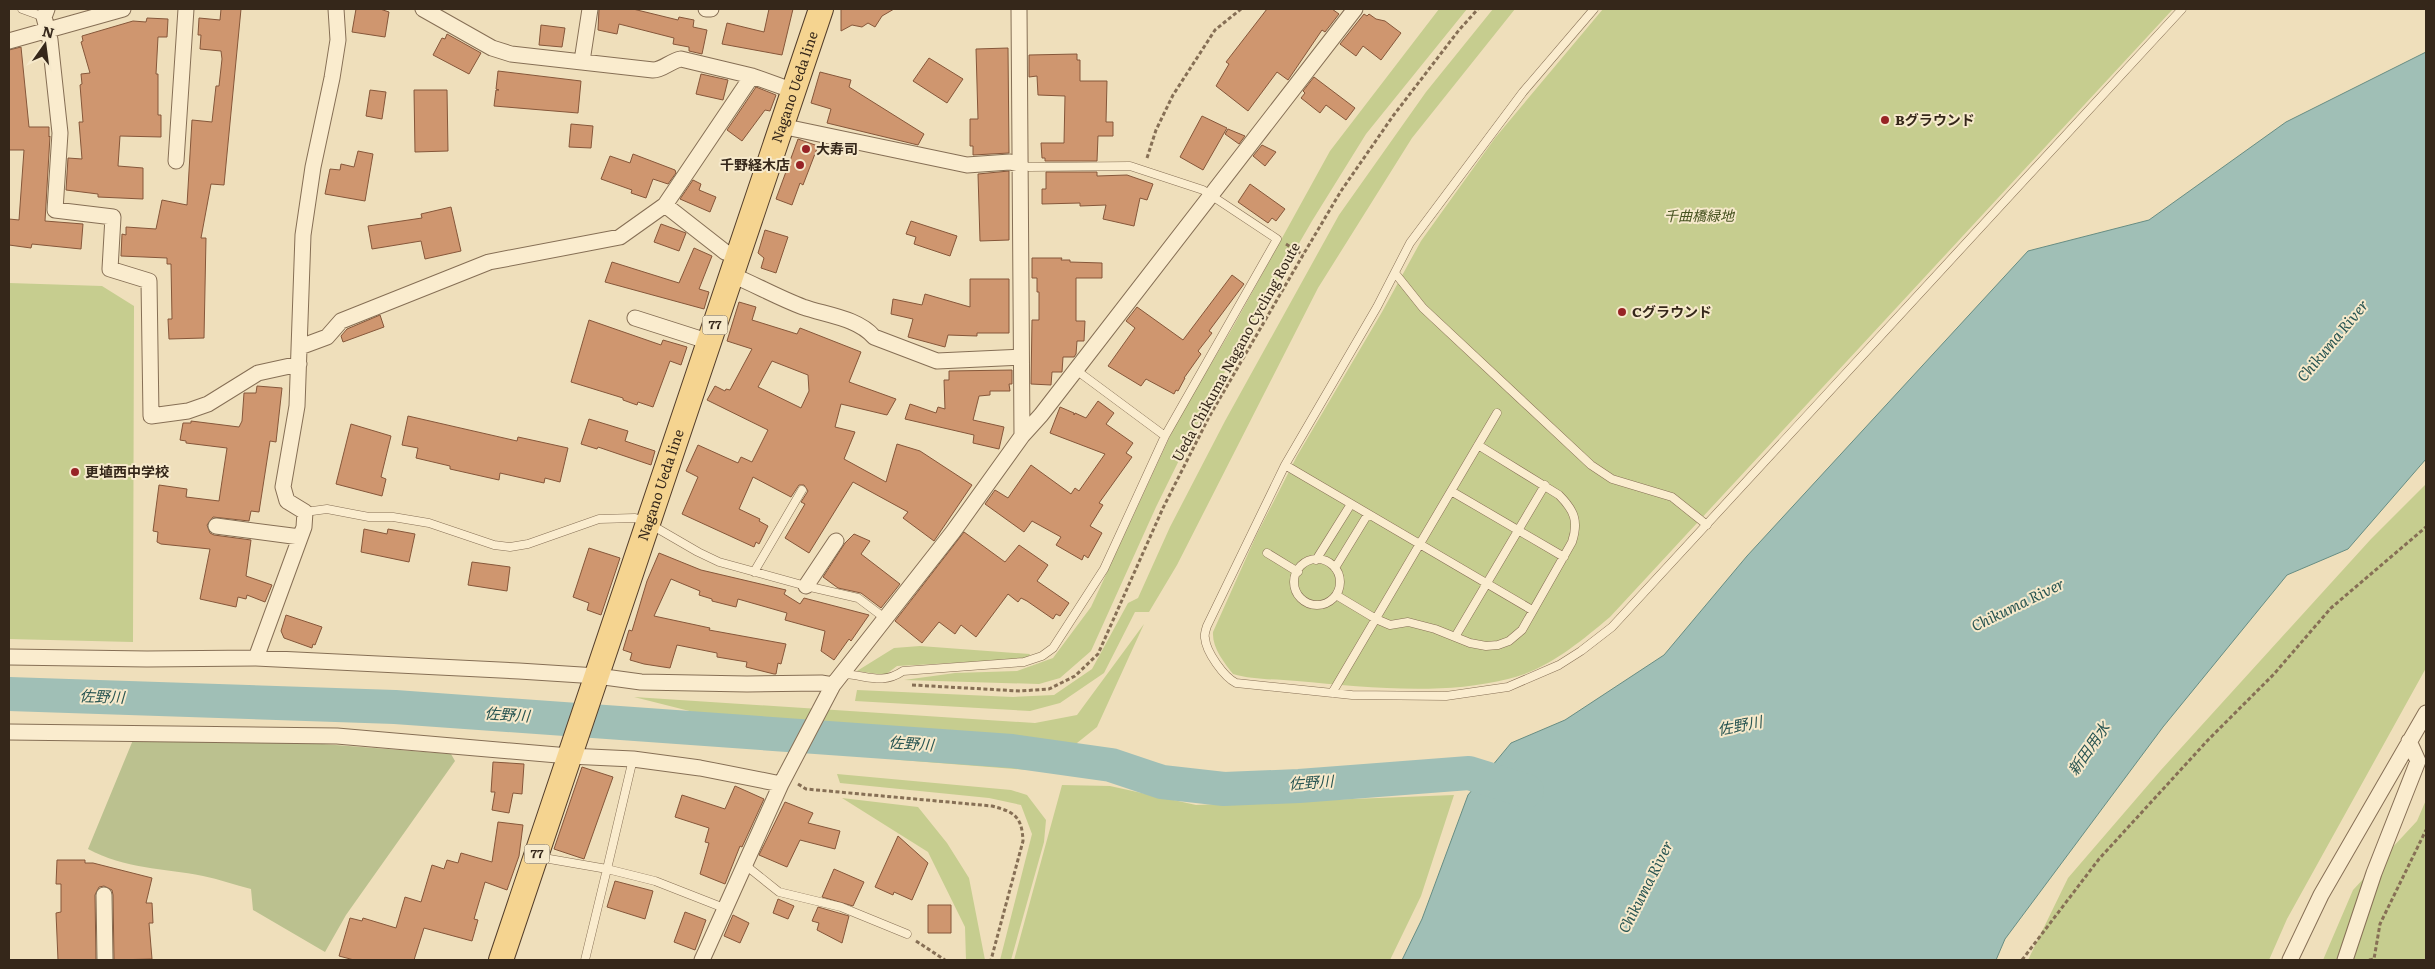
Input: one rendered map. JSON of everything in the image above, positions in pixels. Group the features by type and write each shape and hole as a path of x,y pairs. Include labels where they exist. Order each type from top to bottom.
{"main road":[{"name":"Nagano Ueda line","path":"501,960 821,9"}],"street":[{"path":"9,41 46,18 123,9"},
{"path":"176,161 186,9"},
{"path":"256,658 304,527 305,512 287,501 283,487 297,406 304,235 313,168 338,40 336,9"},
{"path":"423,9 492,48 511,54 652,70 660,70 673,61 681,59 752,76 794,91"},
{"path":"582,61 590,9"},
{"path":"706,9 711,9"},
{"path":"1019,9 1022,436"},
{"path":"702,960 744,864 835,683 953,532 1022,436 1041,415 1355,9"},
{"path":"46,18 60,133 55,210 113,217 110,268 149,280 150,416 188,411 208,404 258,372 299,364"},
{"path":"300,347 327,338 341,321 489,262 620,237 665,206 752,76"},
{"path":"781,126 967,165 1010,162 1019,164"},
{"path":"665,206 725,252 735,266 803,307 831,314 868,329 874,337 937,361 1021,357"},
{"path":"635,318 710,342"},
{"path":"216,526 300,538"},
{"path":"806,586 836,541"},
{"path":"9,657 256,658 641,682 835,683"},
{"path":"2290,960 2321,895 2426,714"},
{"path":"9,732 337,736 571,752 787,780"},
{"path":"2345,960 2374,873 2418,761 2409,741"},
{"path":"104,895 105,960"}],"lane":[{"path":"22,9 46,18"},
{"path":"1594,9 1523,92 1410,243 1395,273 1285,465 1207,626 1205,638 1214,660 1228,679 1236,683 1332,693 1446,696 1508,687 1559,665 1581,652 1612,627 2182,9"},
{"path":"835,683 892,679 903,671 1024,662 1042,656 1053,648 1104,569 1165,436 1277,239 1202,190 1130,166 1029,167 1019,164"},
{"path":"1395,273 1423,308 1591,465 1612,479 1672,497 1707,525"},
{"path":"1076,370 1165,436"},
{"path":"1332,693 1497,413"},
{"path":"1336,595 1376,619 1390,625 1408,622 1470,643 1486,646 1498,645 1517,636 1564,557 1577,529 1576,517 1569,505 1545,485 1478,445"},
{"path":"1285,465 1532,610"},
{"path":"1455,637 1545,485"},
{"path":"754,572 802,490"},
{"path":"1451,491 1564,557"},
{"path":"1316,560 1351,504"},
{"path":"305,512 327,509 429,523 494,544 510,547 528,544 599,519 635,518 648,523 705,556 754,572 858,598 886,619"},
{"path":"1335,568 1368,514"},
{"path":"1268,553 1298,572"},
{"path":"1316,560 1326,562 1335,568 1340,580 1336,595 1324,604 1317,605 1303,600 1295,588 1294,581 1305,563 1316,560"},
{"path":"585,960 633,759"},
{"path":"536,856 607,869 655,881 724,908"},
{"path":"744,864 779,892 841,907 907,934"}],"path":[{"path":"1144,171 1148,150 1173,95 1215,30 1241,9"},
{"name":"Ueda Chikuma Nagano Cycling Route","path":"902,685 1020,691 1049,689 1075,676 1098,654 1164,508 1209,417 1303,255 1341,191 1393,116 1459,30 1478,9"},
{"path":"1277,239 1303,255"},
{"path":"2022,960 2099,859 2208,740 2274,674 2332,608 2426,527"},
{"path":"787,780 806,789 992,806 1008,810 1017,817 1022,827 1023,841 991,960"},
{"path":"2369,960 2374,958 2380,924 2426,830"},
{"path":"907,934 945,960"}],"green space":[{"path":"1439,9 1467,9 1366,134 1312,221 1228,366 1190,438 1156,507 1091,651 1060,678 1039,684 904,680 955,673 1017,671 1053,658 1091,607 1178,419 1233,327 1330,151"},
{"path":"1493,9 1515,9 1412,138 1318,288 1177,565 1149,612 1135,612 1104,673 1060,703 1030,711 855,701 857,690 1013,697 1054,695 1092,669 1128,603 1138,598 1170,527 1225,421 1339,215 1426,92"},
{"name":"千曲橋緑地","path":"1603,9 2173,9 1610,617 1575,645 1550,662 1522,675 1482,684 1456,687 1402,689 1257,678 1233,674 1222,660 1214,644 1213,632 1256,536 1297,456 1382,312 1421,241 1495,138"},
{"name":"更埴西中学校","path":"9,283 102,286 134,306 133,642 9,639"},
{"path":"2426,484 2426,668 2287,919 2269,960 2028,960 2068,878 2161,770 2371,539"},
{"path":"1144,624 1097,727 1042,771 900,760 787,741 749,726 634,697 1035,723 1077,715"},
{"path":"920,646 1030,654 1027,659 897,666 885,675 857,671 894,648"},
{"path":"133,740 310,743 451,754 455,761 346,915 325,952 253,910 251,889 203,876 116,861 88,849"},
{"path":"837,774 1011,790 1027,795 1046,820 1044,842 1011,960 1000,960 1032,834 1021,805 989,798 840,783"},
{"path":"1062,785 1110,786 1196,805 1454,795 1421,896 1390,960 1014,960"},
{"path":"842,798 918,807 947,843 969,878 985,960 966,960 965,927 928,852"},
{"path":"2426,800 2426,960 2323,960 2353,890 2417,821"}],"water":[{"path":"2426,52 2426,459 2348,549 2287,575 2163,727 2005,939 1996,960 1402,960 1422,919 1468,795 1511,743 1565,720 1664,655 1747,556 2028,251 2149,220 2286,122"}],"building":[{"path":"221,9 241,9 224,185 211,184 201,238 206,238 204,338 169,339 168,319 172,319 171,264 167,264 167,258 121,256 122,234 126,235 126,227 156,229 162,200 187,205 192,120 212,122 216,86 219,86 222,59 221,51 200,49 201,35 198,35 199,18 220,20"},
{"path":"356,9 380,9 389,12 385,37 352,32"},
{"path":"599,9 633,9 678,20 679,17 694,20 693,27 707,30 702,54 689,51 689,47 673,44 674,38 619,24 617,34 598,30"},
{"path":"769,9 793,9 782,55 722,44 727,23 764,32"},
{"path":"841,9 894,9 882,16 875,27 868,23 862,27 852,25 841,31"},
{"path":"1267,9 1332,9 1339,14 1325,32 1322,30 1288,80 1277,72 1248,111 1216,86 1229,64 1226,62"},
{"path":"1364,14 1367,16 1369,14 1376,19 1385,21 1401,33 1381,60 1363,46 1356,56 1340,44"},
{"path":"147,18 168,19 167,37 158,37 156,74 158,74 158,115 161,115 161,137 120,136 118,166 143,168 143,199 98,197 98,194 66,190 68,158 82,159 79,122 83,122 81,74 90,73 81,42 83,41 82,36 133,21 146,22"},
{"path":"541,25 565,28 562,47 539,45"},
{"path":"447,34 481,53 469,74 433,55 442,38 445,39"},
{"path":"21,47 29,127 49,127 45,221 83,224 81,249 32,244 31,248 9,245 9,219 19,220 24,150 9,150 9,50"},
{"path":"1008,48 1009,153 973,155 973,146 970,146 970,119 978,119 976,49"},
{"path":"1077,54 1077,60 1080,60 1080,81 1107,81 1106,122 1113,122 1113,136 1098,136 1097,161 1045,161 1045,158 1042,158 1041,143 1064,143 1065,96 1038,95 1037,76 1029,77 1029,55"},
{"path":"929,58 963,79 947,103 913,81"},
{"path":"498,71 581,81 578,113 494,106 496,90 499,90 496,89"},
{"path":"820,72 851,80 849,87 924,134 918,145 827,123 831,109 811,103"},
{"path":"701,74 728,80 723,100 696,94"},
{"path":"1314,77 1355,108 1346,120 1326,105 1320,113 1301,98 1305,93 1303,91"},
{"path":"756,87 776,95 770,111 765,110 742,141 727,130"},
{"path":"370,90 386,92 382,119 366,116"},
{"path":"414,90 447,90 448,151 415,152"},
{"path":"1202,116 1227,128 1203,170 1180,157"},
{"path":"571,124 593,126 591,148 569,147"},
{"path":"1228,129 1245,136 1239,144 1225,134"},
{"path":"798,139 818,146 803,185 800,183 792,205 776,199"},
{"path":"1262,145 1276,152 1265,166 1253,156"},
{"path":"358,151 373,154 365,201 325,194 330,169 340,170 341,164 354,167"},
{"path":"633,154 675,170 676,173 668,184 653,179 646,198 631,193 632,190 601,179 610,156 630,163"},
{"path":"1009,171 1009,240 980,241 978,174"},
{"path":"1046,172 1097,172 1097,176 1127,175 1153,184 1147,200 1140,198 1134,226 1103,219 1106,205 1080,206 1080,203 1042,204 1042,189 1046,189"},
{"path":"693,180 701,184 699,190 716,197 710,212 680,199"},
{"path":"1250,184 1285,209 1276,221 1272,218 1268,223 1238,202"},
{"path":"451,207 461,251 425,259 421,241 372,249 368,226 422,218 421,214"},
{"path":"911,221 957,236 950,256 914,244 916,237 906,234"},
{"path":"661,224 686,233 679,251 654,242"},
{"path":"765,230 788,237 776,273 761,268 764,258 758,253"},
{"path":"694,248 712,256 699,289 709,292 704,309 605,282 612,262 679,283"},
{"path":"1032,258 1062,258 1061,260 1070,260 1070,262 1102,263 1102,278 1076,278 1076,321 1085,321 1084,341 1077,341 1074,357 1063,357 1062,372 1052,372 1051,385 1031,384 1032,320 1039,320 1039,292 1037,292 1037,278 1032,278"},
{"path":"1232,275 1244,284 1209,331 1212,333 1198,351 1201,354 1184,378 1178,391 1176,390 1174,394 1146,379 1141,386 1108,366 1135,328 1126,321 1137,307 1183,340"},
{"path":"970,279 1009,279 1009,333 977,333 977,336 948,335 945,347 908,337 913,319 891,314 893,299 922,305 925,294 970,307"},
{"path":"739,302 756,307 752,320 797,334 800,328 861,352 849,382 896,399 887,415 841,404 835,427 855,432 844,459 886,482 897,444 920,451 972,485 934,541 903,518 908,512 853,482 809,553 785,538 805,504 801,502 808,491 804,485 799,485 791,497 753,477 739,509 760,519 759,521 768,526 759,544 756,542 754,547 682,514 698,477 686,471 698,445 738,463 741,457 752,462 768,430 707,400 715,386 725,391 726,389 730,390 752,349 727,341","holes":["772,361 808,375 809,391 801,408 758,387"]},
{"path":"380,315 384,327 343,342 341,336 347,329"},
{"path":"589,320 661,345 663,340 687,347 681,365 670,361 653,407 638,402 637,405 623,400 623,398 571,382"},
{"path":"1012,370 1012,384 1009,384 1010,391 990,391 990,395 979,396 973,420 1004,427 999,449 973,443 974,435 905,419 910,404 936,413 938,407 945,409 944,380 949,380 949,371"},
{"path":"257,386 282,388 276,442 270,441 259,512 251,511 249,521 213,517 207,525 210,533 214,535 251,540 246,576 272,585 265,602 247,595 246,599 238,597 236,607 200,599 210,549 161,544 157,542 158,532 153,531 159,485 187,489 186,497 219,501 227,448 186,443 186,441 180,440 183,423 191,423 191,421 239,427 242,421 244,393 256,393"},
{"path":"1098,401 1114,413 1106,424 1133,443 1126,453 1132,457 1099,503 1103,505 1090,526 1102,533 1088,558 1084,555 1082,560 1056,545 1061,537 1032,521 1024,532 985,504 995,490 1008,498 1031,465 1071,494 1075,488 1079,491 1105,454 1050,433 1060,407 1074,413 1074,415 1075,413 1086,418"},
{"path":"408,416 517,441 518,437 568,448 560,482 545,478 544,483 500,473 499,480 450,469 450,466 416,458 418,448 402,445"},
{"path":"589,419 628,431 625,441 655,451 651,465 598,447 597,449 581,444"},
{"path":"351,424 391,436 381,477 386,479 382,496 336,484"},
{"path":"364,529 387,534 388,529 415,534 409,562 361,552"},
{"path":"964,532 1005,562 1019,545 1048,565 1037,581 1069,603 1060,616 1056,614 1053,619 1027,601 1021,598 1018,602 1008,594 976,637 961,625 955,634 939,622 922,643 895,621"},
{"path":"854,534 870,541 861,554 900,584 881,608 861,593 838,588 823,577 845,543"},
{"path":"589,548 620,558 601,615 587,610 589,603 573,597"},
{"path":"659,553 701,570 786,590 784,594 800,604 804,598 869,615 851,641 849,639 834,660 821,651 825,631 785,620 787,613 738,599 736,607 712,601 712,599 699,595 700,591 671,579 654,616 710,628 709,630 786,644 781,664 778,663 776,674 746,667 747,662 717,657 717,653 677,645 670,668 630,660 632,653 623,650 629,630 632,631 647,581"},
{"path":"472,562 510,567 507,591 468,585"},
{"path":"286,615 322,627 312,648 284,638 281,631"},
{"path":"493,762 524,764 522,794 513,793 509,813 492,810 495,792 491,792"},
{"path":"582,767 613,777 584,859 554,849"},
{"path":"735,786 764,799 742,847 740,846 725,884 700,874 709,843 705,842 709,828 675,817 682,795 725,809"},
{"path":"785,802 813,813 808,823 840,831 835,849 800,840 787,867 759,855"},
{"path":"498,822 523,825 519,856 507,890 485,882 474,919 478,920 472,941 424,928 414,960 354,960 339,956 350,918 362,921 363,918 396,928 405,897 421,902 432,865 444,869 447,860 458,863 461,853 492,862"},
{"path":"898,836 928,863 912,900 894,892 893,895 875,887"},
{"path":"57,860 85,860 85,863 93,863 152,878 146,903 152,903 153,923 149,923 152,959 114,960 113,895 112,890 104,886 99,887 95,895 96,960 58,960 56,913 61,912 61,884 56,884"},
{"path":"834,869 864,882 853,906 822,897"},
{"path":"615,881 653,891 645,919 607,907"},
{"path":"778,899 794,906 788,919 773,913"},
{"path":"928,905 951,905 951,933 928,933"},
{"path":"818,907 849,916 842,943 817,930 819,923 812,921"},
{"path":"685,912 706,920 695,950 674,942"},
{"path":"733,915 749,923 740,943 724,936"}],"waterway":[{"name":"佐野川","path":"9,694 395,707 1012,751 1111,765 1162,782 1224,789 1299,786 1469,773 1527,791"}],"place":[{"name":"Bグラウンド","path":"1885,120"},
{"name":"大寿司","path":"806,149"},
{"name":"千野経木店","path":"800,165"},
{"name":"Cグラウンド","path":"1622,312"},
{"name":"更埴西中学校","path":"75,472"}],"water label":[{"name":"Chikuma River","path":"2333,341"},
{"name":"Chikuma River","path":"2018,605"},
{"name":"新田用水","path":"2089,749"},
{"name":"Chikuma River","path":"1646,887"}]}
